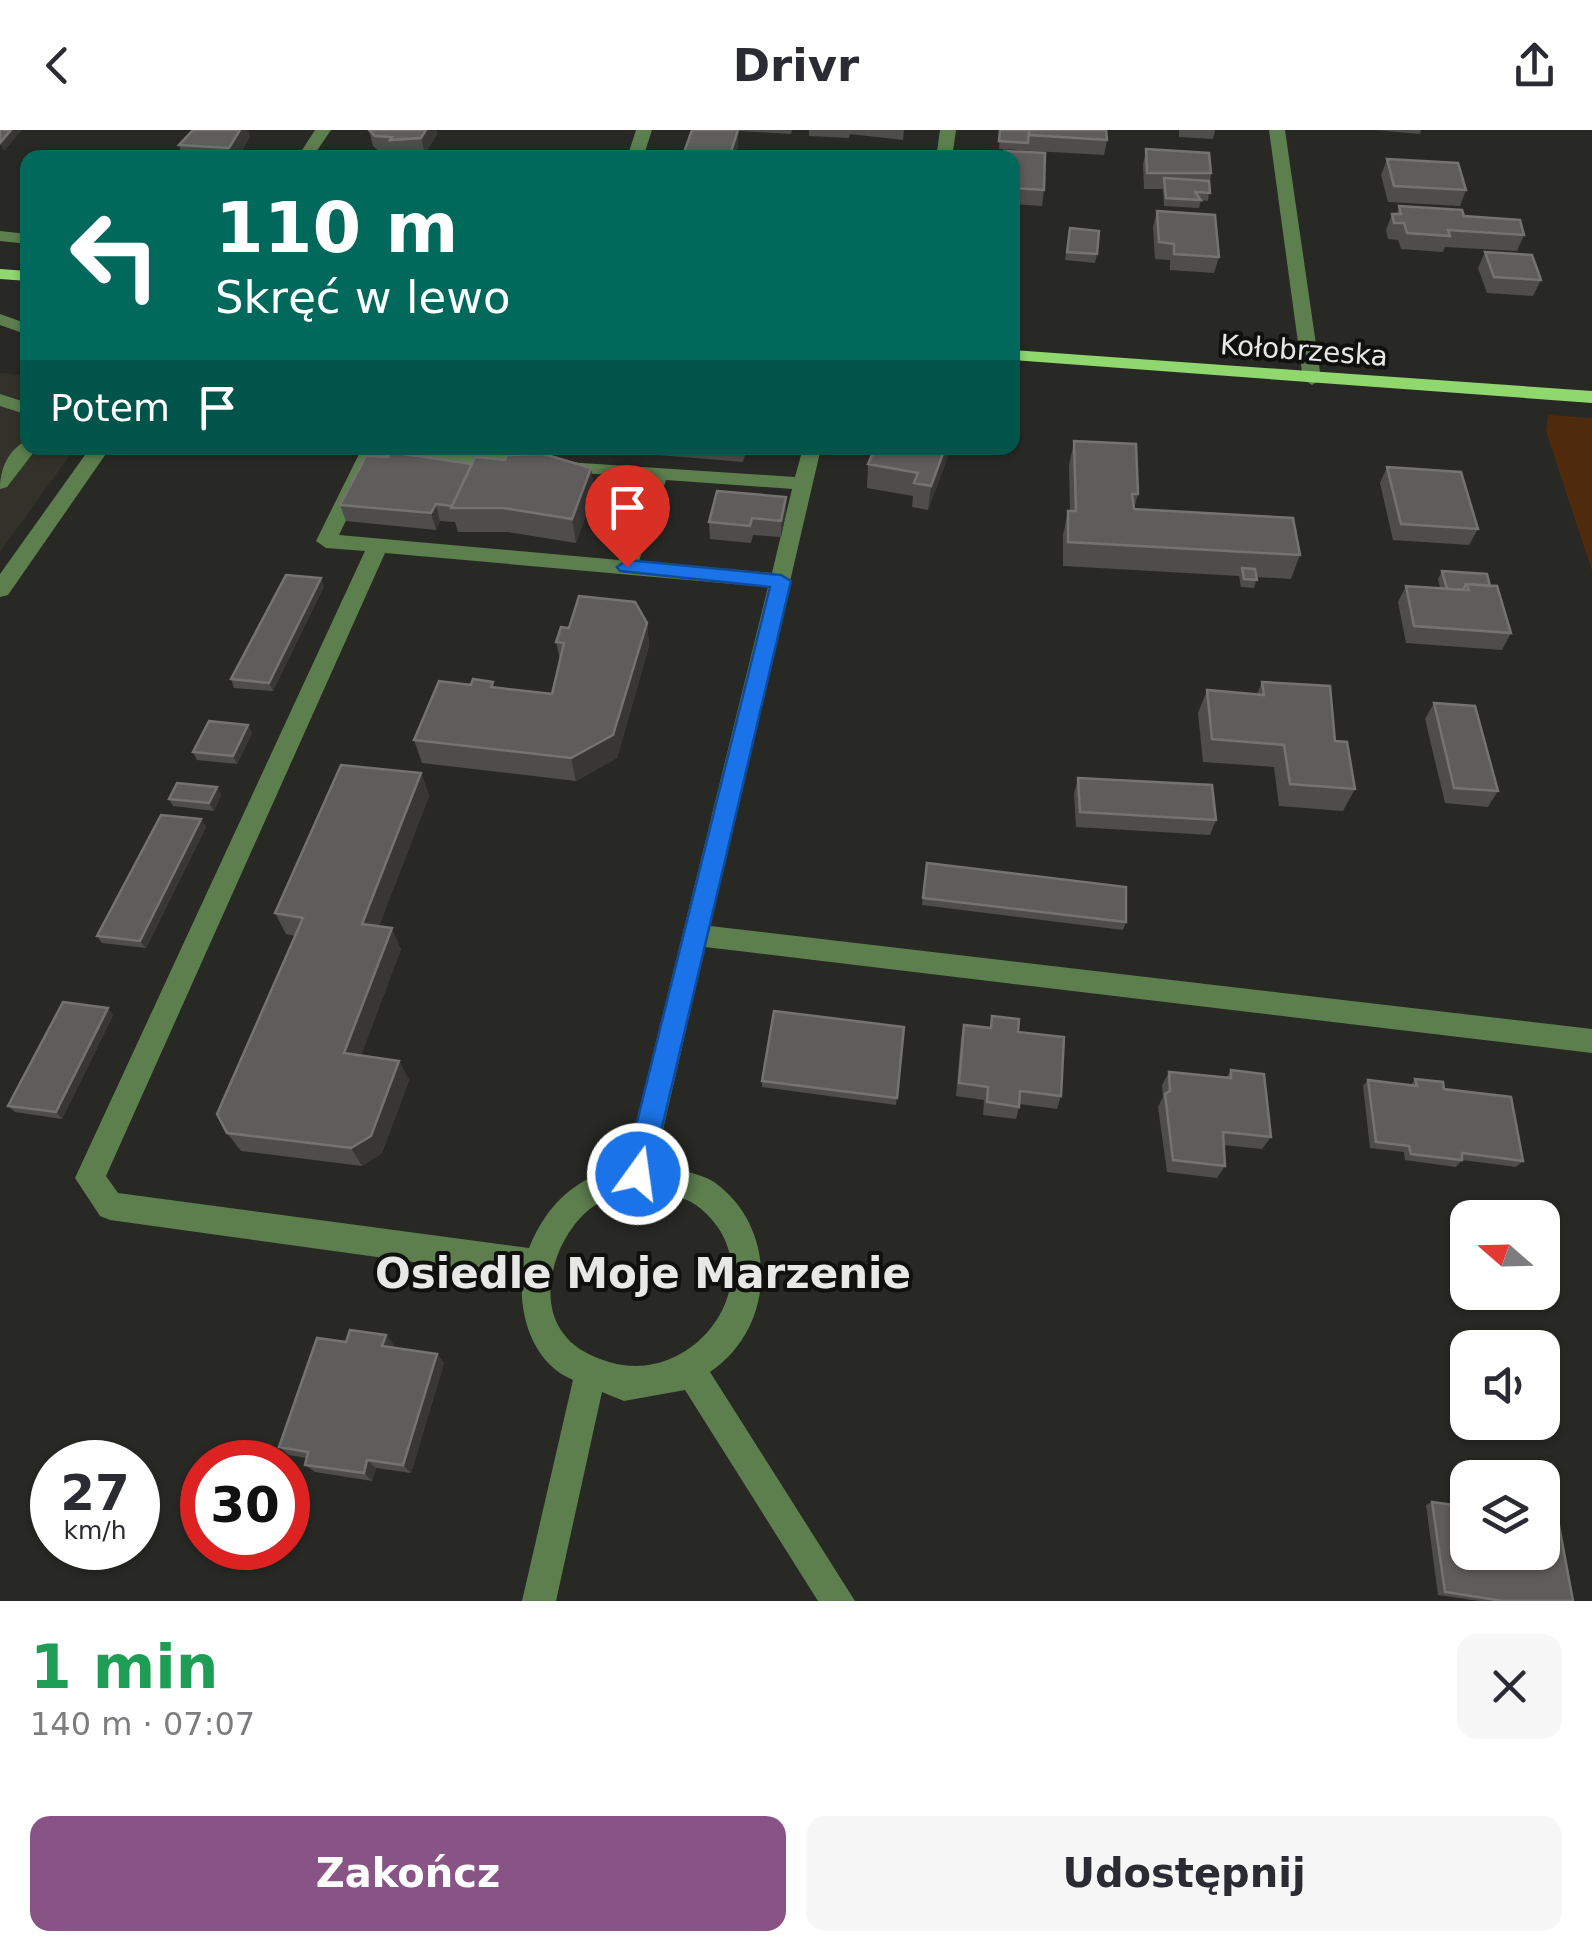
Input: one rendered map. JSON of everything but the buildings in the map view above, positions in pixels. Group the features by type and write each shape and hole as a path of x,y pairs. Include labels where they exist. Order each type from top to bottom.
{"main road":[{"name":"Kołobrzeska","path":"1020,356 1592,397"}],"street":[{"path":"1277,130 1312,379"},
{"path":"0,483 21,455"},
{"path":"0,590 95,455"},
{"path":"367,455 326,541 781,581"},
{"path":"424,455 804,484"},
{"path":"638,1174 810,455"},
{"path":"627,567 658,473"},
{"path":"378,543 90,1178 110,1206 538,1264"},
{"path":"696,934 1592,1041"},
{"path":"638,1174 676,1178 711,1195 737,1224 749,1262 745,1304 725,1342 690,1371 657,1383 623,1385 590,1376 562,1356 544,1329 535,1297 538,1264 558,1220 593,1189 638,1174"},
{"path":"690,1371 838,1601"},
{"path":"538,1601 590,1376"}],"shaded area":[{"path":"0,373 20,375 20,455 70,455 0,552"},
{"path":"1548,415 1592,418 1592,571 1546,431"}],"district":[{"name":"Osiedle Moje Marzenie","path":"643,1273"}],"route":[{"path":"627,567 781,581 638,1174"}]}
